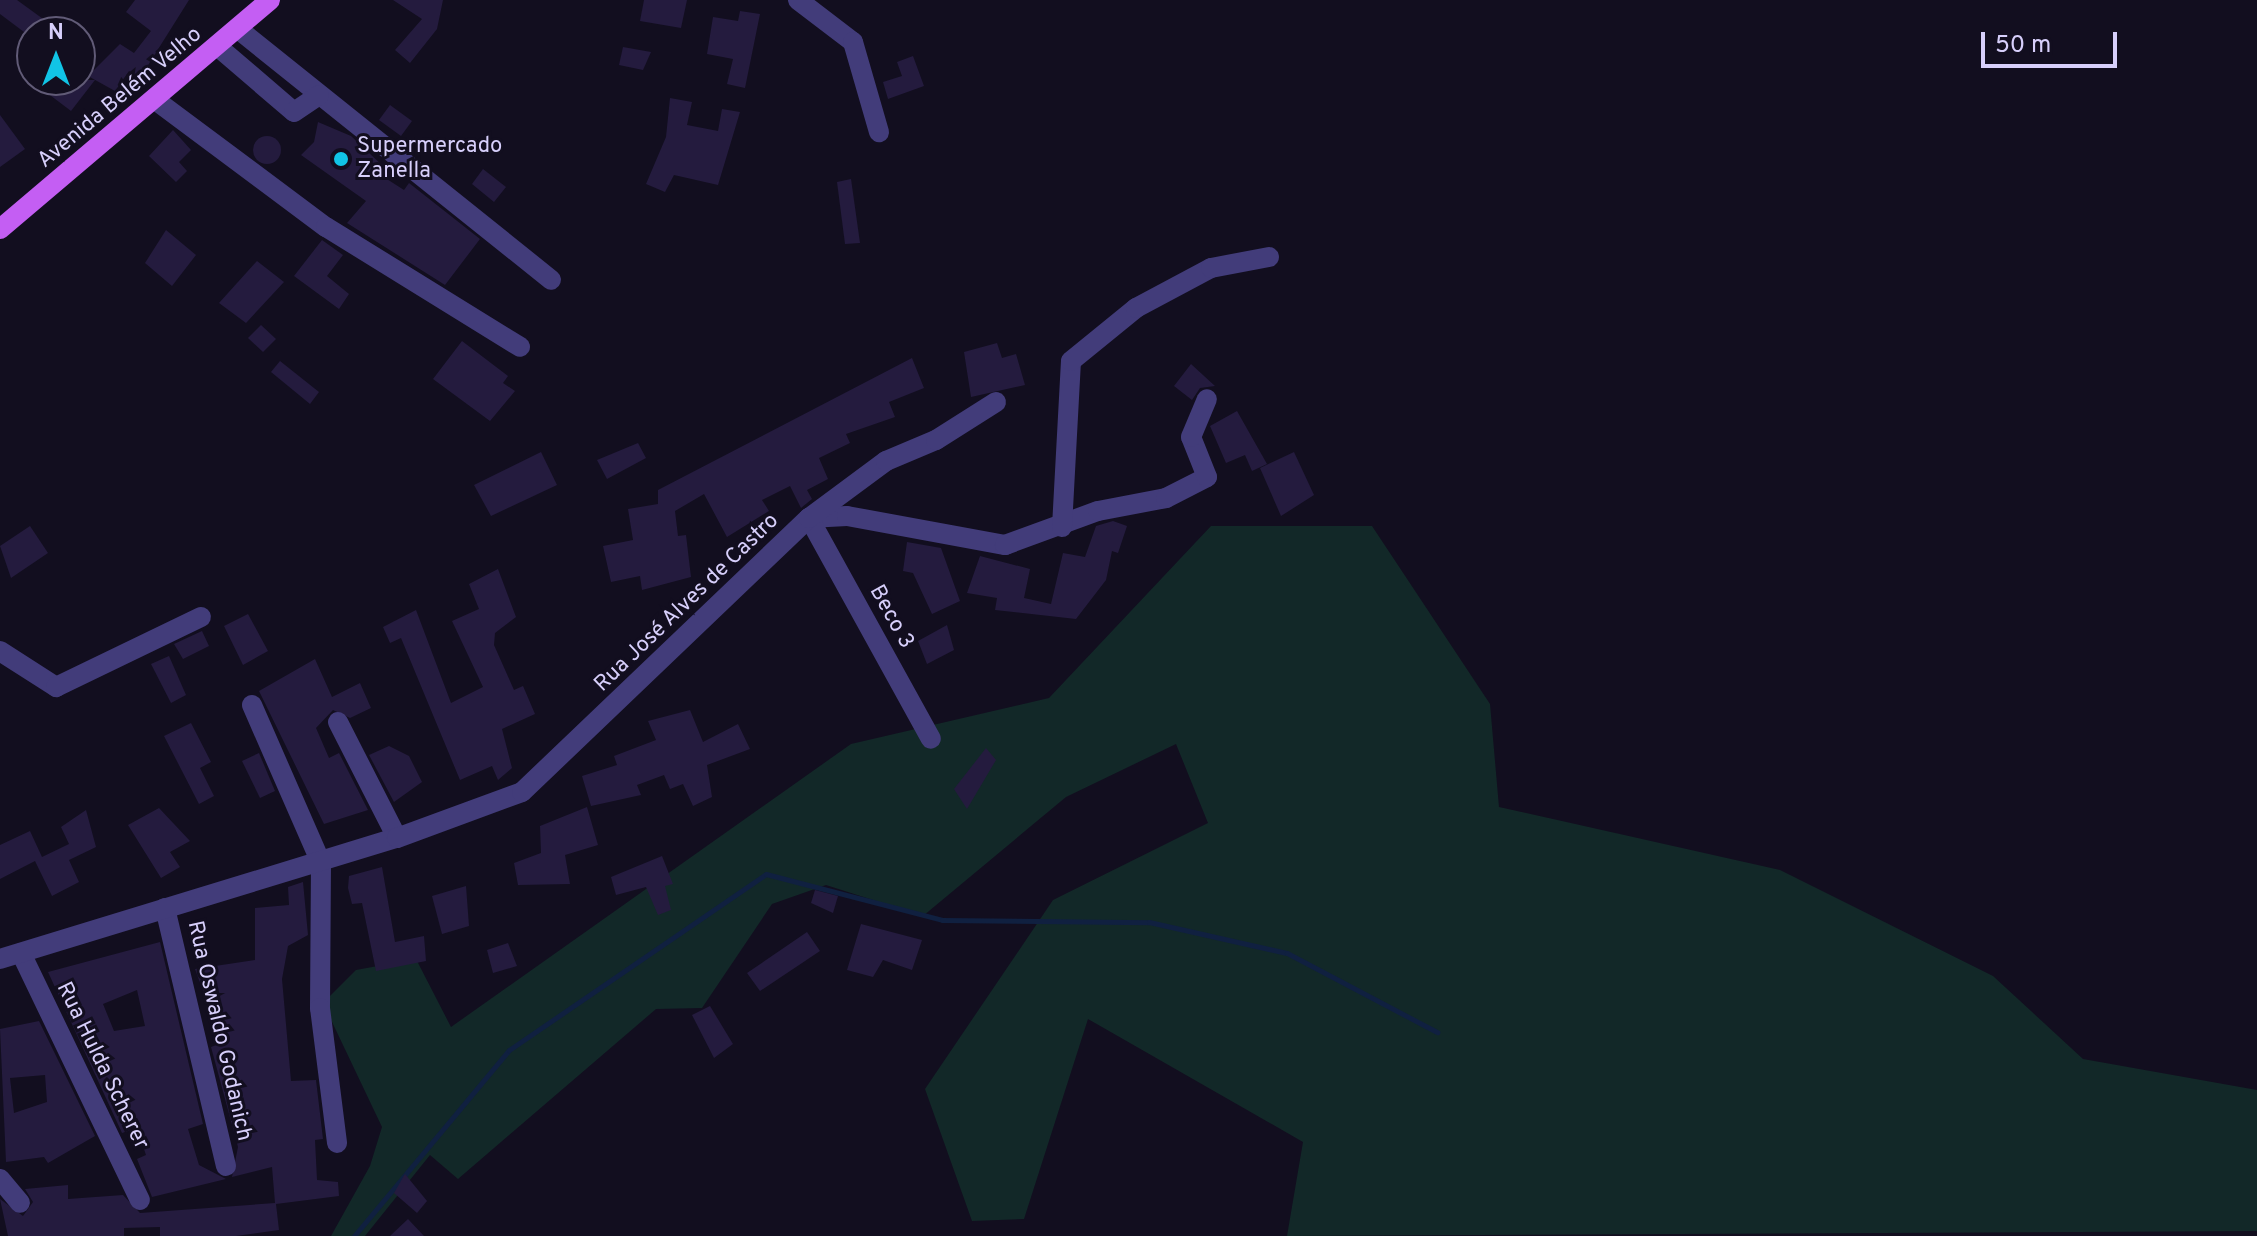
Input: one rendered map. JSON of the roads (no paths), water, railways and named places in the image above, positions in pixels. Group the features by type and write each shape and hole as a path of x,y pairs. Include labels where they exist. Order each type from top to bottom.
{"main road":[{"name":"Avenida Belém Velho","path":"0,229 158,102 270,0"}],"street":[{"path":"798,0 853,42 879,132"},
{"path":"238,29 551,280"},
{"path":"217,46 294,112 319,95"},
{"path":"158,102 326,227 520,347"},
{"path":"1062,527 1071,361 1136,308 1186,281 1269,257"},
{"name":"Rua José Alves de Castro","path":"0,959 474,814 550,771 809,518 847,516 1005,545 1205,482 1191,437 1207,399"},
{"path":"809,518 886,461 936,440 996,402"},
{"name":"Beco 3","path":"809,518 931,739"},
{"path":"0,651 56,687 201,617"},
{"path":"252,705 321,863 320,1008 337,1143"},
{"path":"338,722 397,838"},
{"name":"Rua Oswaldo Godanich","path":"165,908 226,1166"},
{"name":"Rua Hulda Scherer","path":"21,953 140,1200"},
{"path":"0,1179 20,1203"}],"waterway":[{"path":"354,1236 509,1050 766,874 942,920 1149,922 1287,953 1437,1032"}],"place":[{"name":"Supermercado Zanella","path":"341,159"}]}
